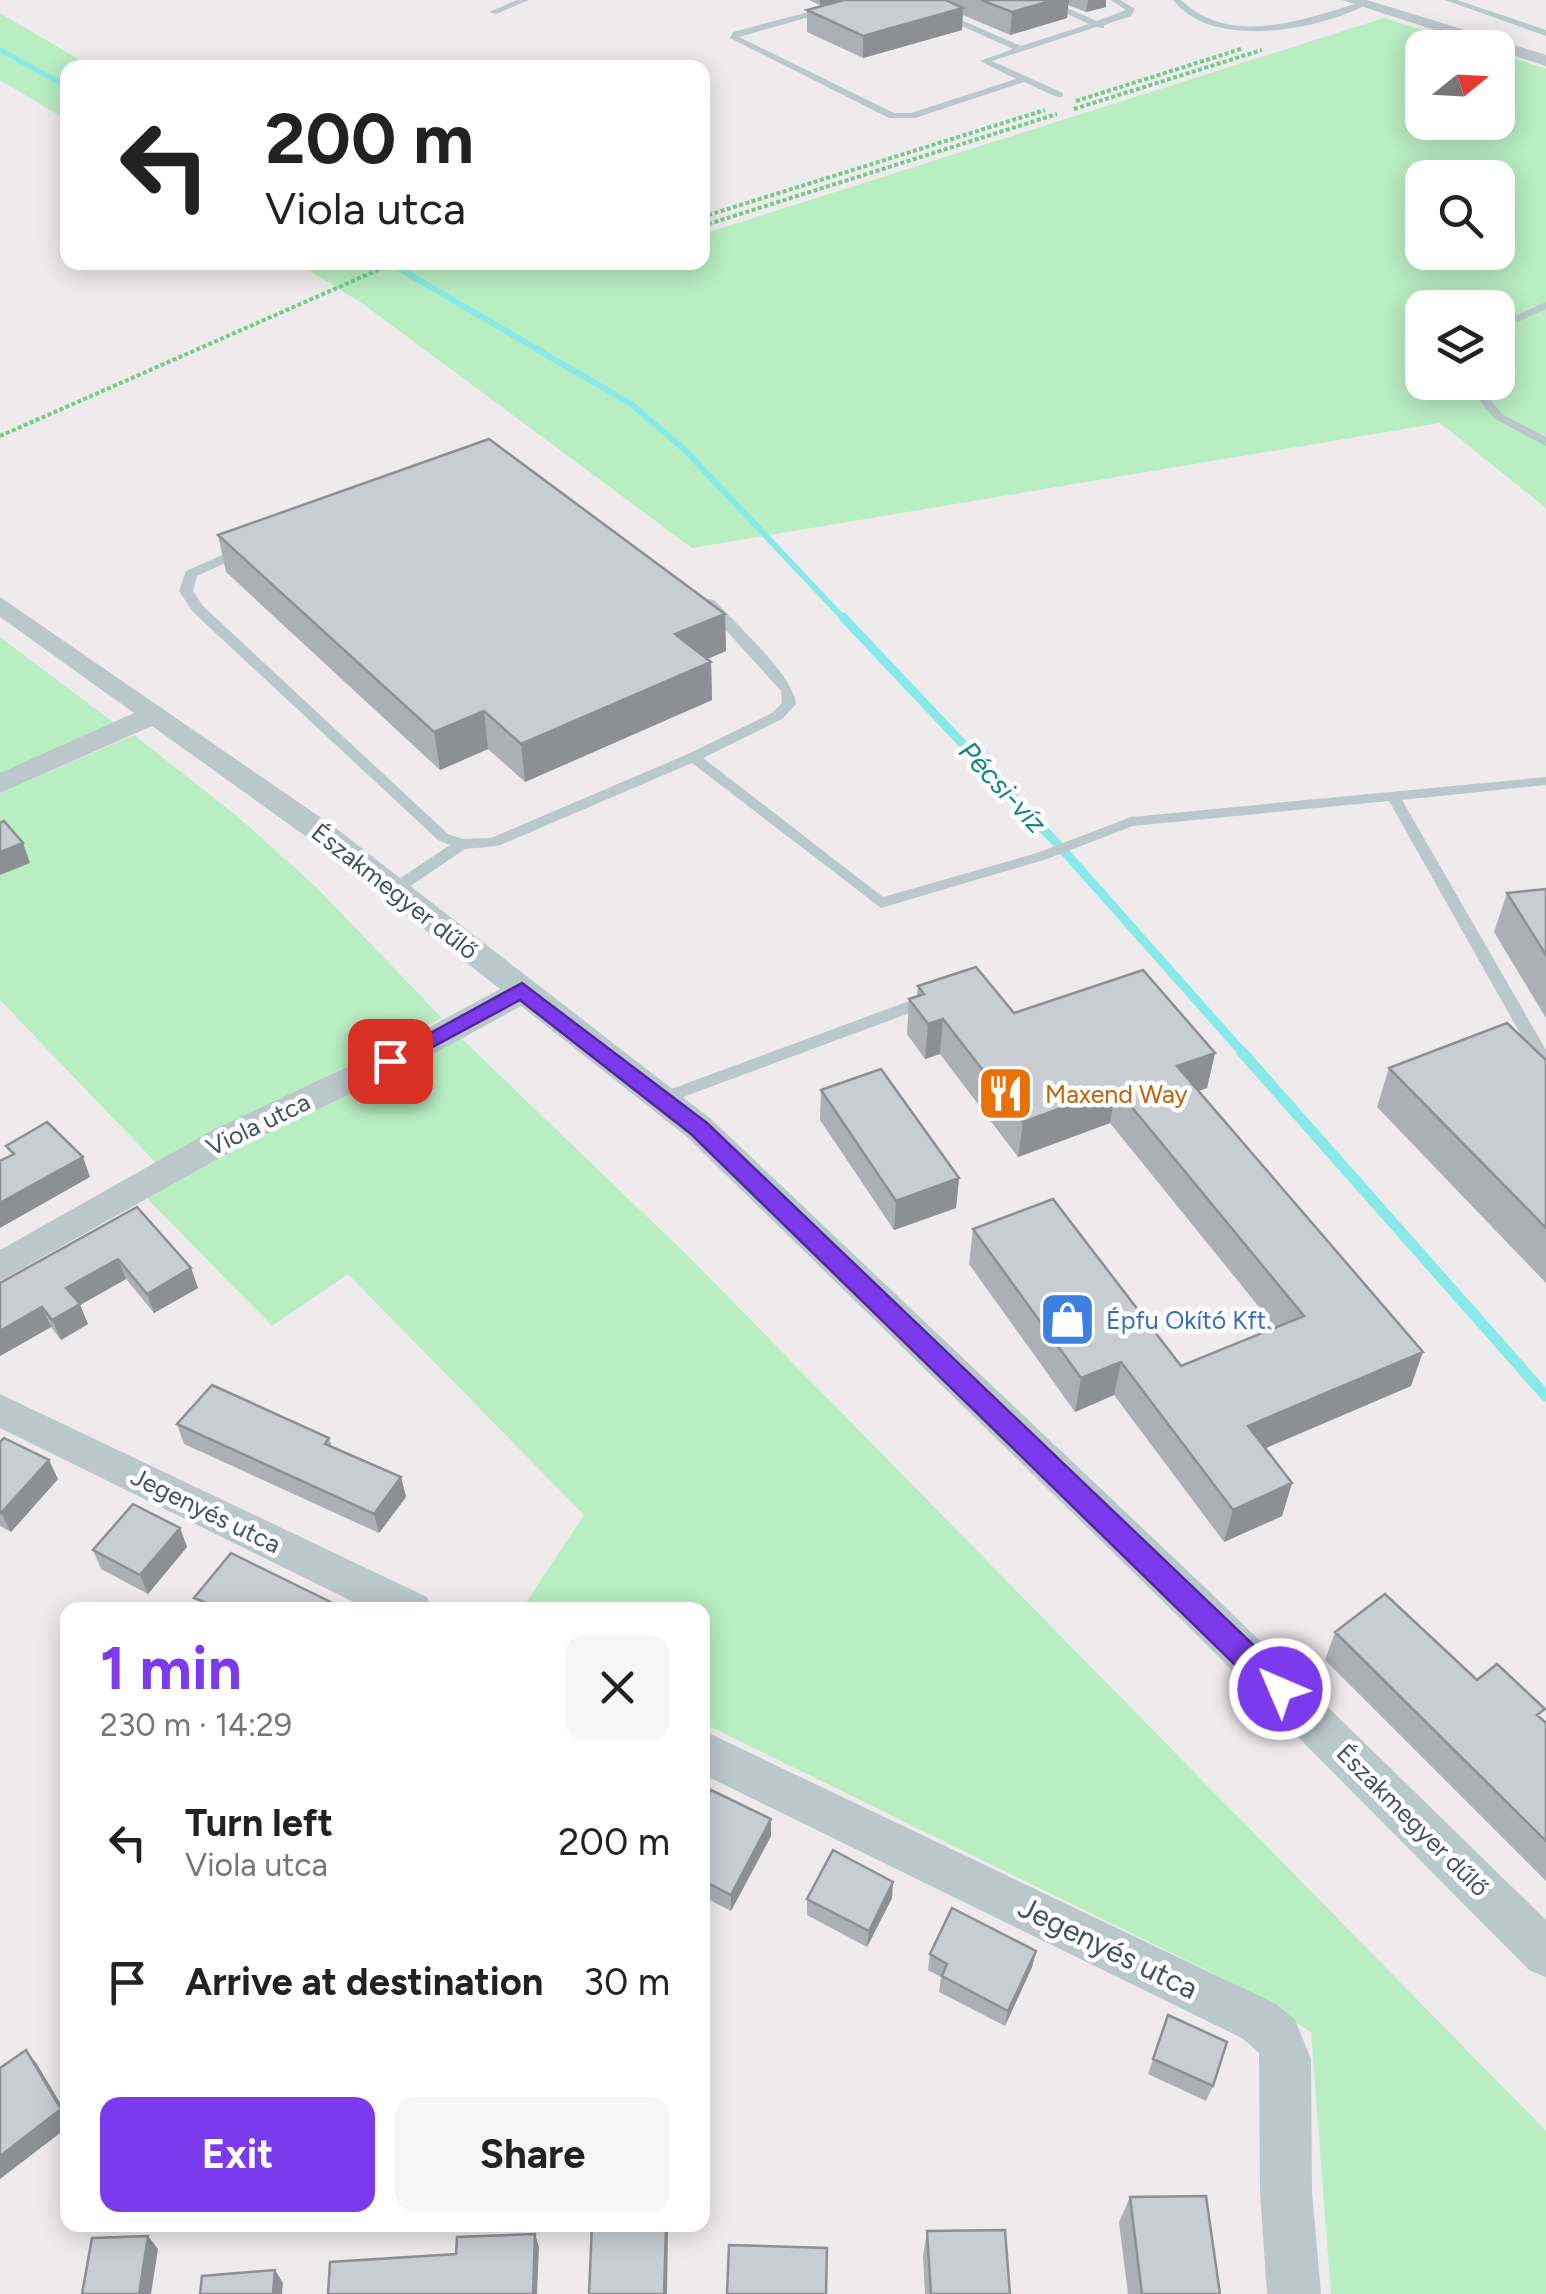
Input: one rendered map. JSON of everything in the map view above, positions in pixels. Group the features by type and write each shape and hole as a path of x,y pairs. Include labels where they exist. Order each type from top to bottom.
{"street":[{"path":"1357,2 1546,61"},
{"name":"Északmegyer dűlő","path":"0,605 396,889 714,1142 1171,1582 1546,1952"},
{"path":"0,784 154,714"},
{"name":"Viola utca","path":"0,1267 225,1138 422,1045 522,990"},
{"name":"Jegenyés utca","path":"0,1410 396,1602"},
{"name":"Jegenyés utca","path":"710,1755 1259,2022 1278,2037 1286,2059 1286,2192 1294,2294"}],"lane":[{"path":"492,12 526,0"},
{"path":"864,0 736,34 734,38 892,116 912,116 1025,79"},
{"path":"908,0 1021,49"},
{"path":"1041,0 1100,26"},
{"path":"1060,94 984,61 1128,14 1131,8 1114,0"},
{"path":"1177,0 1185,9 1235,30 1257,32 1357,2"},
{"path":"1449,0 1546,33"},
{"path":"1515,320 1546,306"},
{"path":"1484,400 1499,417 1546,442"},
{"path":"250,548 191,574 186,591 198,610 443,838 462,844 492,843 530,830 693,757 777,716 789,704 778,678 728,622 688,588"},
{"path":"693,757 881,903 1042,856 1131,822 1546,782"},
{"path":"1393,796 1546,1064"},
{"path":"396,889 462,844"},
{"path":"661,1099 948,993"}],"path":[{"path":"710,215 1266,41"},
{"path":"710,223 1274,46"},
{"path":"0,436 379,270"}],"green space":[{"path":"0,13 80,60 60,60 60,116 0,80"},
{"path":"1384,18 1423,30 1405,30 1405,140 1515,140 1515,59 1546,69 1546,508 1440,423 692,548 363,304 309,270 710,270 710,232"},
{"path":"0,637 117,725 0,781"},
{"path":"134,735 237,816 316,887 442,1018 159,1166 0,1000 0,793"},
{"path":"461,1038 689,1257 1546,2131 1546,2294 1331,2294 1311,2032 1225,1979 710,1726 710,1602 526,1602 584,1515 348,1274 272,1326 143,1194"}],"building":[{"path":"844,0 946,0 963,8 863,36 807,10"},
{"path":"981,0 1054,0 1012,12"},
{"path":"489,439 725,614 675,634 711,662 521,744 484,711 434,732 218,535"},
{"path":"4,821 23,843 0,852 0,823"},
{"path":"1546,889 1546,955 1507,893"},
{"path":"976,967 1014,1013 1143,970 1215,1053 1177,1066 1423,1352 1248,1426 1292,1483 1233,1510 1121,1362 1081,1378 973,1229 1053,1199 1181,1366 1304,1316 1116,1088 1023,1122 943,1019 928,1024 909,999 924,994 918,986"},
{"path":"1507,1023 1546,1060 1546,1228 1389,1068"},
{"path":"881,1069 959,1178 896,1201 821,1090"},
{"path":"47,1122 83,1157 0,1203 0,1161 14,1154 6,1146"},
{"path":"137,1207 191,1268 147,1294 118,1259 66,1288 80,1304 52,1320 42,1307 0,1331 0,1283"},
{"path":"212,1385 329,1438 325,1444 401,1477 374,1514 177,1424"},
{"path":"4,1438 49,1460 1,1513 0,1442"},
{"path":"133,1504 180,1528 140,1575 93,1550"},
{"path":"231,1553 331,1602 204,1602 194,1598"},
{"path":"1385,1594 1477,1680 1497,1664 1545,1709 1537,1715 1546,1723 1546,1841 1335,1632"},
{"path":"710,1792 771,1819 731,1895 710,1884"},
{"path":"833,1850 893,1882 869,1931 807,1899"},
{"path":"952,1908 1036,1951 1008,2011 942,1976 947,1964 930,1954"},
{"path":"1168,2015 1227,2042 1213,2086 1153,2059"},
{"path":"26,2050 60,2110 0,2156 0,2068"},
{"path":"1206,2196 1220,2294 1142,2294 1130,2197"},
{"path":"1005,2230 1010,2294 931,2294 927,2231"},
{"path":"592,2232 666,2232 664,2294 589,2294"},
{"path":"535,2234 533,2294 328,2294 330,2262 456,2254 457,2237"},
{"path":"148,2236 139,2294 82,2294 92,2238"},
{"path":"729,2245 827,2248 826,2294 727,2294"},
{"path":"275,2270 273,2294 200,2294 202,2276"}],"waterway":[{"name":"Pécsi-víz","path":"0,50 60,83"},
{"name":"Pécsi-víz","path":"402,270 410,275"},
{"name":"Pécsi-víz","path":"405,272 631,404 684,449 845,620"},
{"name":"Pécsi-víz","path":"843,617 1064,851 1244,1054"},
{"name":"Pécsi-víz","path":"1242,1052 1546,1396"}],"place":[{"name":"Maxend Way","path":"1006,1094"},
{"name":"Épfu Okító Kft.","path":"1067,1320"}],"route":[{"path":"390,1061 522,990 699,1128 1280,1689"}]}
